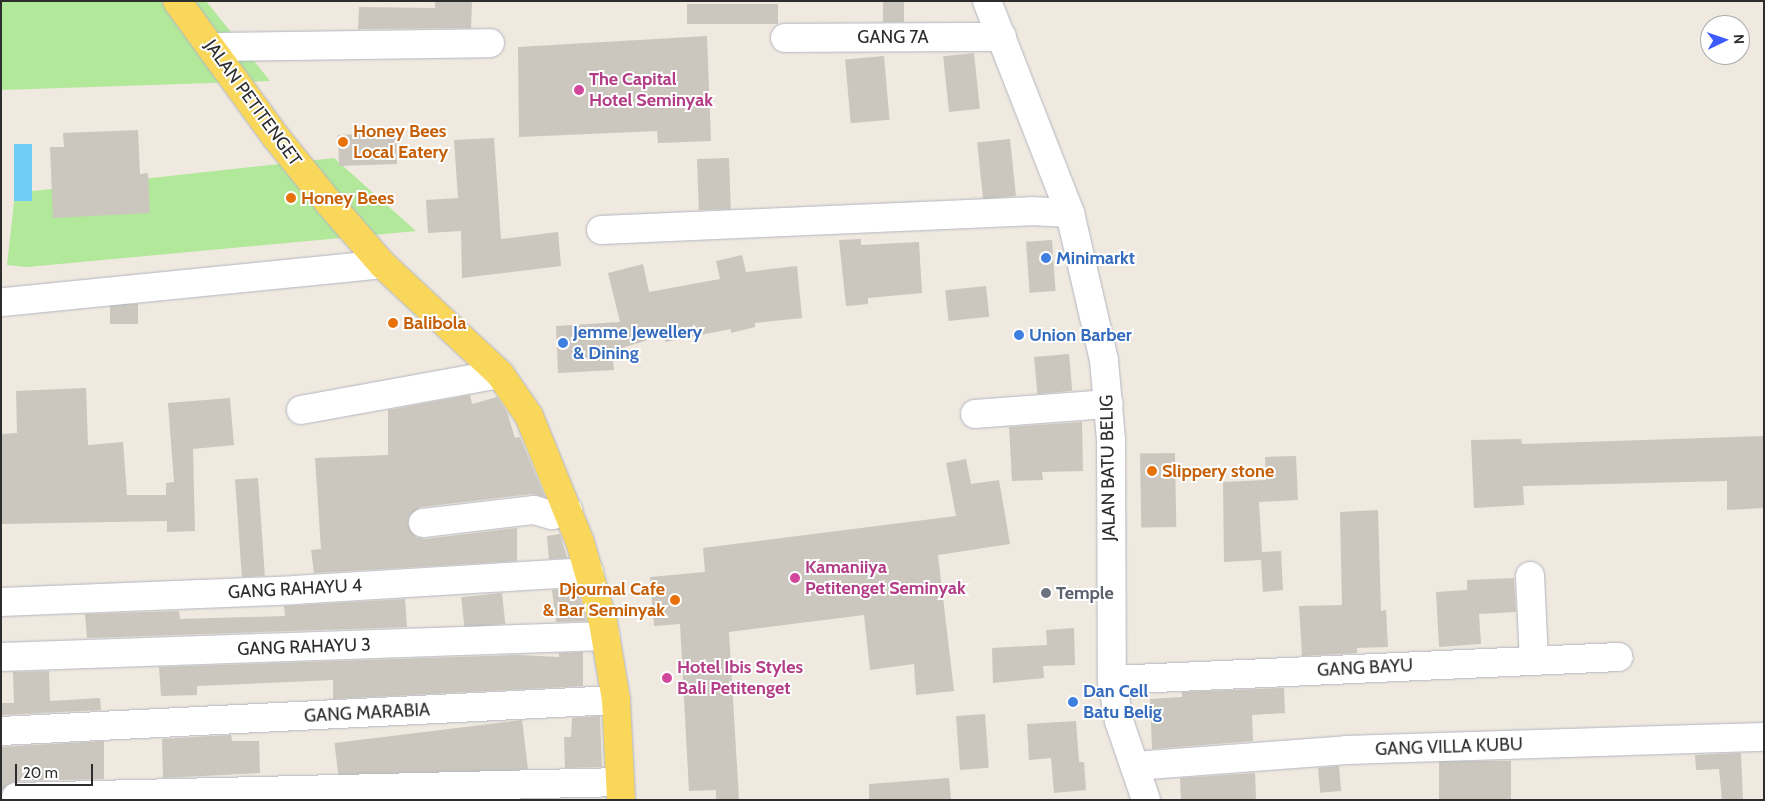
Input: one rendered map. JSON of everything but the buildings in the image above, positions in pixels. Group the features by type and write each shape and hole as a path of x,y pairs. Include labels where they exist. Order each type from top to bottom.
{"main road":[{"name":"JALAN PETITENGET","path":"178,1 275,136 382,264 500,374 529,416 568,510 589,572 606,636 616,700 620,791"}],"street":[{"name":"JALAN BATU BELIG","path":"987,1 1070,213 1104,360 1109,404 1112,680 1119,721 1146,800"},
{"name":"GANG 7A","path":"785,38 1002,37"},
{"path":"212,47 490,43"},
{"path":"601,230 1031,211 1070,213"},
{"path":"4,302 382,264"},
{"path":"301,410 500,374"},
{"path":"975,414 1109,404"},
{"path":"423,523 534,510 552,515 568,510"},
{"name":"GANG RAHAYU 4","path":"1,602 294,590 589,572"},
{"path":"1530,576 1534,661"},
{"name":"GANG RAHAYU 3","path":"1,657 606,636"},
{"name":"GANG BAYU","path":"1112,680 1618,657"},
{"name":"GANG MARABIA","path":"1,731 616,700"},
{"name":"GANG VILLA KUBU","path":"1135,766 1346,750 1764,737"},
{"path":"16,797 620,791"}],"green space":[{"path":"1,1 206,1 270,81 1,90"},
{"path":"334,158 416,231 27,267 7,265 15,193"}],"water":[{"path":"14,144 32,144 32,201 14,201"}],"place":[{"name":"The Capital Hotel Seminyak","path":"579,90"},
{"name":"Honey Bees Local Eatery","path":"343,142"},
{"name":"Honey Bees","path":"291,198"},
{"name":"Minimarkt","path":"1046,258"},
{"name":"Balibola","path":"393,323"},
{"name":"Union Barber","path":"1019,335"},
{"name":"Jemme Jewellery & Dining","path":"563,343"},
{"name":"Slippery stone","path":"1152,471"},
{"name":"Kamaniiya Petitenget Seminyak","path":"795,578"},
{"name":"Temple","path":"1046,593"},
{"name":"Djournal Cafe & Bar Seminyak","path":"675,600"},
{"name":"Hotel Ibis Styles Bali Petitenget","path":"667,678"},
{"name":"Dan Cell Batu Belig","path":"1073,702"}]}
